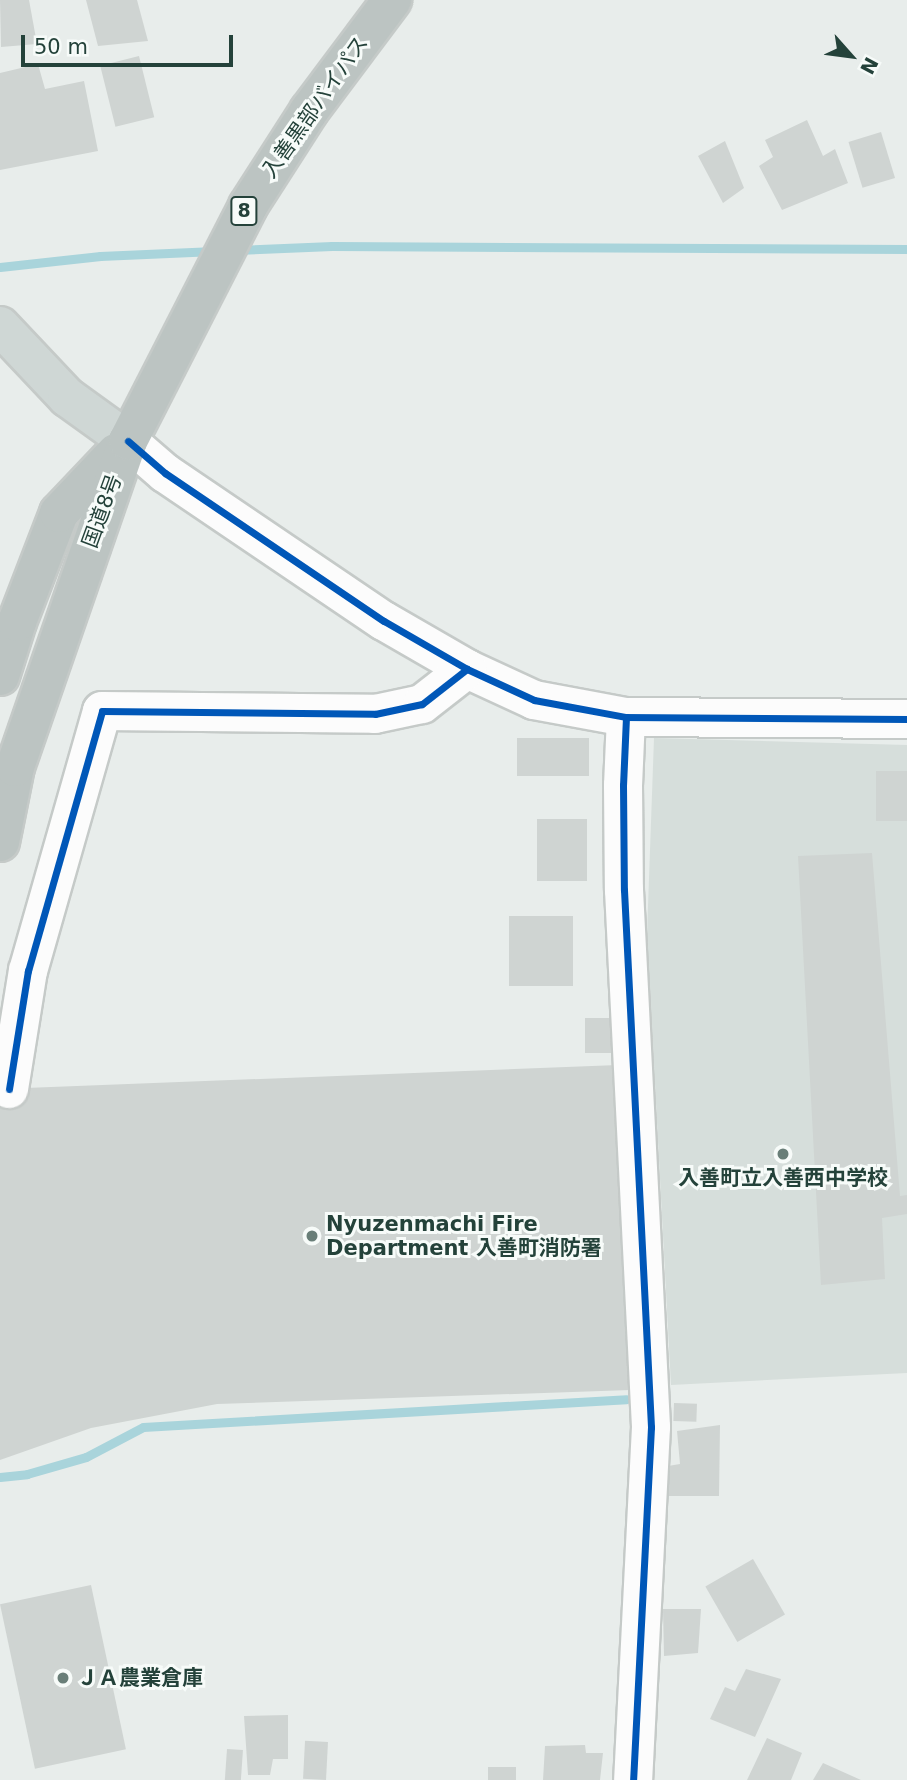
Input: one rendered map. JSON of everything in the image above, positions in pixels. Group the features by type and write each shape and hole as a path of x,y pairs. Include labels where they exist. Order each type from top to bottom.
{"highway":[{"name":"入善黒部バイパス","path":"128,441 247,206 309,111 392,0"},
{"name":"国道8号","path":"0,676 17,622 59,513 128,441"},
{"name":"国道8号","path":"0,842 15,767 128,441"}],"main road":[{"path":"0,326 67,397 128,441"}],"street":[{"path":"128,441 165,473 384,621 467,669 534,700 626,717 907,719"},
{"path":"9,1089 28,971 102,710 375,714 422,704 467,669"},
{"path":"626,717 623,785 624,890 651,1427 633,1780"}],"shaded area":[{"name":"入善町立入善西中学校","path":"654,738 907,745 907,1373 671,1385 647,935"}],"building":[{"path":"0,0 29,0 37,44 1,47"},
{"path":"86,0 137,0 148,41 98,46"},
{"path":"139,56 154,117 115,127 100,66"},
{"path":"38,64 45,89 84,81 98,151 0,170 0,73"},
{"path":"807,120 823,156 835,149 848,183 782,210 759,166 773,157 765,140"},
{"path":"881,132 895,178 863,188 848,142"},
{"path":"725,141 744,188 723,203 698,156"},
{"path":"517,738 589,738 589,776 517,776"},
{"path":"876,771 907,771 907,821 876,821"},
{"path":"537,819 587,819 587,881 537,881"},
{"path":"872,853 900,1196 907,1195 907,1214 882,1218 885,1279 821,1285 798,856"},
{"path":"509,916 573,916 573,986 509,986"},
{"path":"585,1018 618,1018 618,1053 585,1053"},
{"name":"Nyuzenmachi Fire Department 入善町消防署","path":"618,1065 630,1390 217,1404 91,1428 0,1460 0,1089"},
{"path":"674,1403 697,1404 696,1422 673,1421"},
{"path":"720,1425 719,1496 667,1496 668,1466 680,1464 677,1431"},
{"path":"753,1559 785,1614 737,1642 705,1586"},
{"name":"ＪＡ農業倉庫","path":"91,1585 126,1749 35,1769 0,1604"},
{"path":"663,1609 701,1609 698,1653 664,1656"},
{"path":"746,1669 781,1679 755,1737 710,1719 725,1687 735,1691"},
{"path":"288,1715 288,1759 273,1759 270,1775 248,1775 244,1716"},
{"path":"767,1738 802,1753 791,1780 747,1780"},
{"path":"305,1741 328,1742 326,1780 303,1779"},
{"path":"585,1745 586,1753 603,1753 600,1780 543,1780 545,1746"},
{"path":"227,1749 243,1750 241,1780 225,1780"},
{"path":"823,1763 861,1780 813,1780"},
{"path":"488,1767 516,1767 516,1780 488,1780"}],"waterway":[{"path":"236,250 332,246 907,249"},
{"path":"0,267 100,256 215,251"},
{"path":"0,1477 27,1474 86,1457 143,1427 626,1399"}],"cycle path":[{"path":"128,441 165,473 384,621 467,669 534,700 626,717 907,719"},
{"path":"9,1089 28,971 102,711 375,714 422,704 467,669"},
{"path":"626,717 623,785 624,890 651,1427 633,1780"}],"place":[{"name":"入善町立入善西中学校","path":"783,1154"},
{"name":"Nyuzenmachi Fire Department 入善町消防署","path":"312,1236"},
{"name":"ＪＡ農業倉庫","path":"63,1678"}]}
